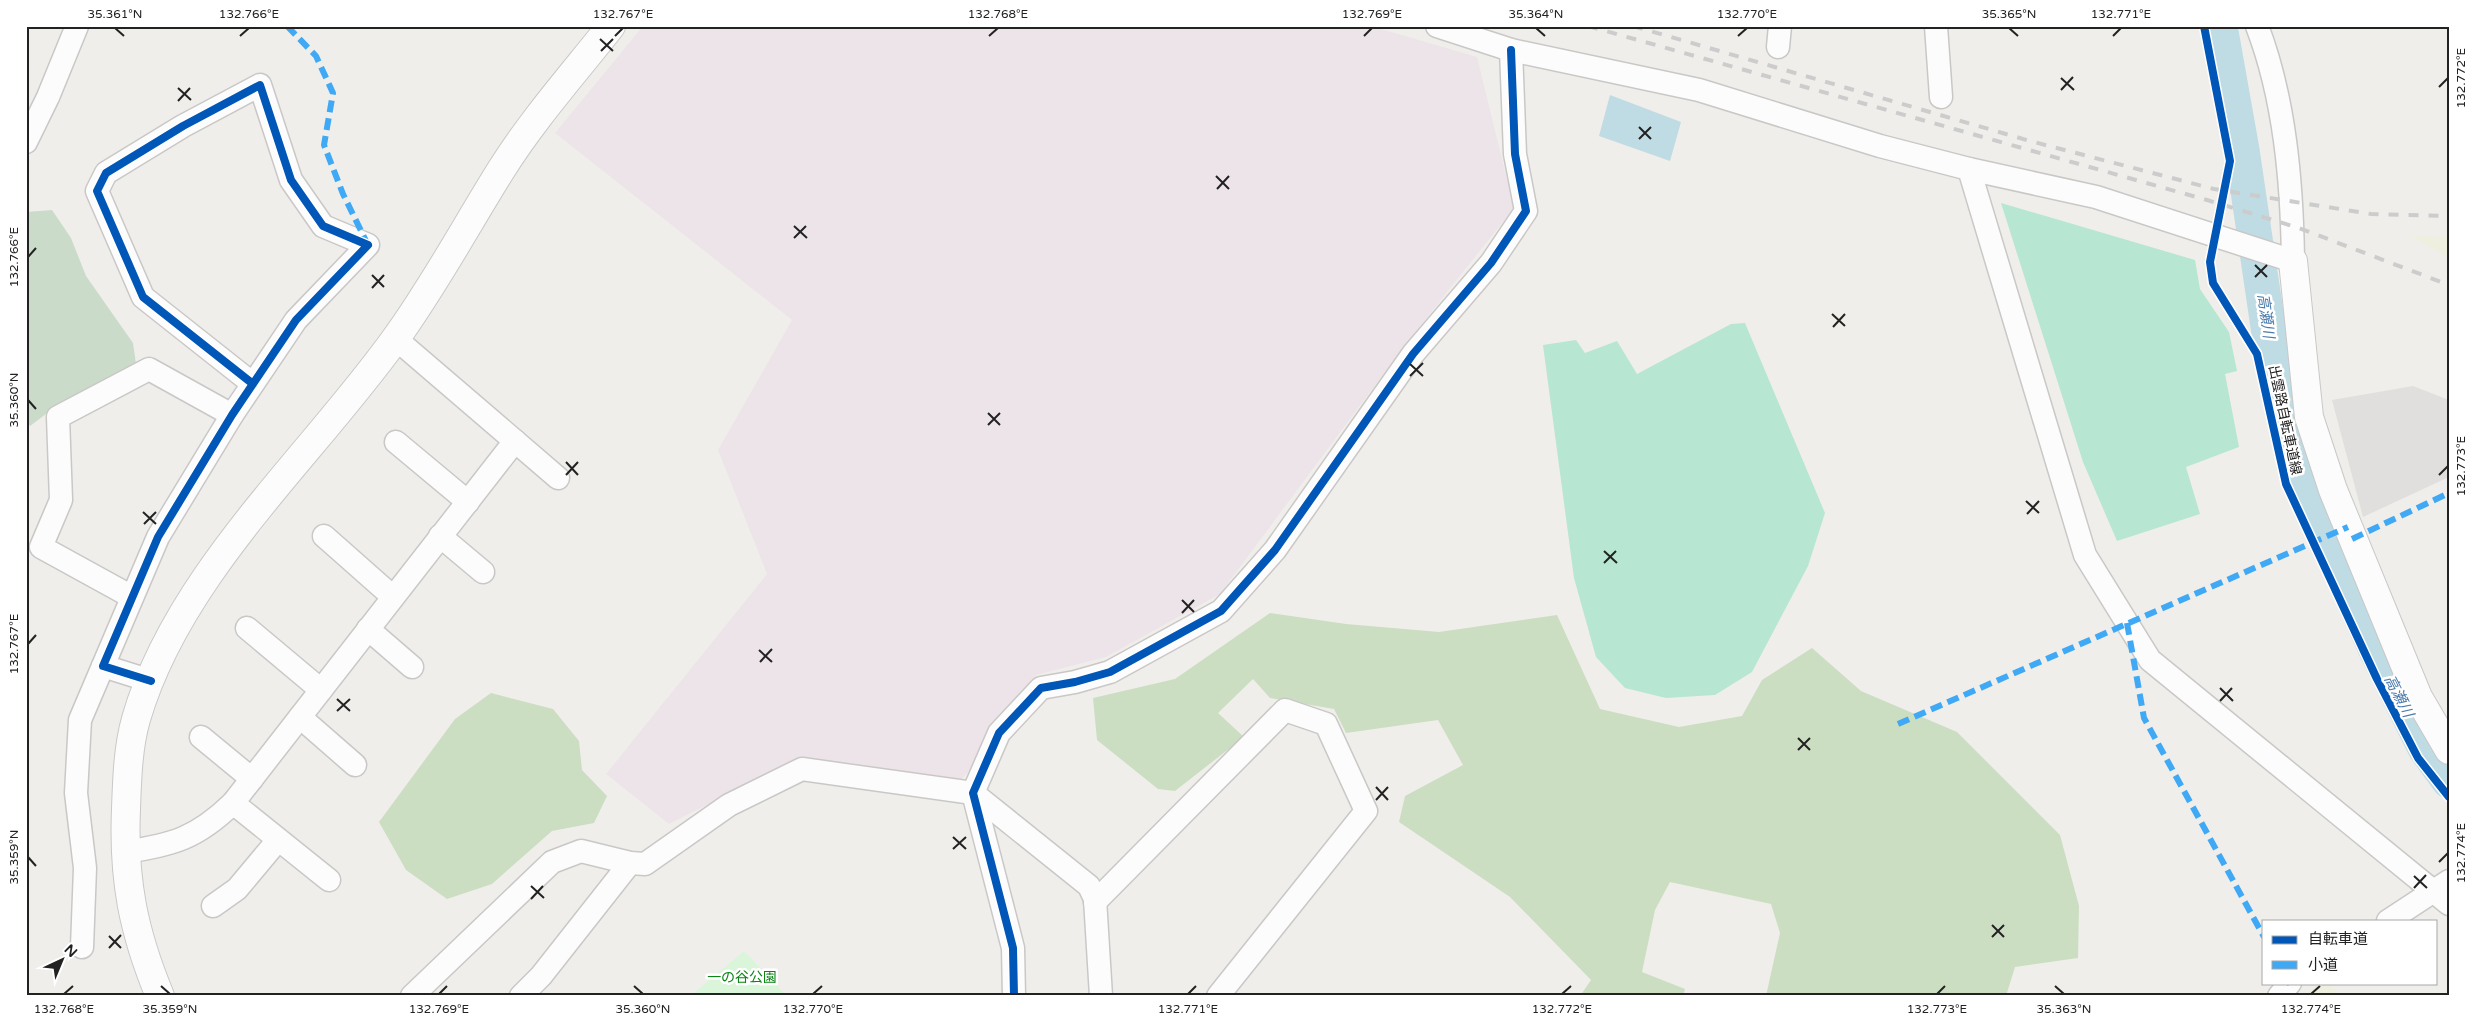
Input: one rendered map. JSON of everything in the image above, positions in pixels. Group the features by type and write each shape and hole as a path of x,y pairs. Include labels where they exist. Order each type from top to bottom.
{"street":[{"path":"26,142 48,97 77,26"},
{"path":"160,996 144,956 131,909 124,852 130,756 136,720 174,630 205,582 244,528 396,339 436,279 502,168 545,108 611,26"},
{"path":"1437,26 1511,50 1699,90 1880,146 1969,169 2096,197 2293,261"},
{"path":"1936,26 1941,97"},
{"path":"2257,26 2282,122 2291,202 2293,261 2309,417 2333,490 2418,697 2449,750"},
{"path":"1014,996 1013,948 973,793 999,733 1041,688 1075,682 1110,672 1156,649 1221,611 1275,550 1413,354 1492,263 1526,212 1516,154 1511,50"},
{"path":"82,947 86,868 76,794 80,720 102,666 158,537 232,415 254,384 296,320 368,245 323,226 291,180 260,85 183,126 106,174 97,191 143,297 254,384"},
{"path":"1969,169 2085,555 2150,660 2444,892 2390,920"},
{"path":"396,339 558,478"},
{"path":"132,597 41,548 61,500 58,417 150,369 232,415"},
{"path":"124,852 152,848 188,838 213,823 233,804 515,441"},
{"path":"396,442 468,502"},
{"path":"324,536 394,597"},
{"path":"440,536 483,572"},
{"path":"247,628 321,690"},
{"path":"368,629 412,667"},
{"path":"102,666 151,681"},
{"path":"1095,902 1285,710 1326,724 1366,811 1218,996"},
{"path":"300,717 355,765"},
{"path":"201,737 252,779"},
{"path":"412,996 552,862 581,851 630,863 645,864 729,805 802,769 973,793 1089,886 1095,902 1101,996"},
{"path":"233,804 328,880"},
{"path":"213,906 237,889 278,840"},
{"path":"521,996 541,976 630,863"},
{"path":"2279,996 2290,984"},
{"path":"2290,984 2292,996"}],"shaded area":[{"path":"643,26 1371,26 1477,57 1514,208 1405,345 1220,594 1106,657 1036,675 971,769 958,783 794,761 669,824 606,774 767,574 718,450 792,320 555,133"},
{"path":"2413,386 2449,400 2449,477 2363,517 2332,400"}],"green space":[{"path":"2001,203 2195,260 2200,289 2229,332 2237,371 2225,374 2239,447 2186,467 2200,514 2117,541 2083,462"},
{"path":"52,210 71,238 86,276 133,343 136,364 54,408 30,426 26,421 26,212"},
{"path":"2410,236 2449,237 2449,258"},
{"path":"1745,323 1825,513 1808,566 1752,672 1715,695 1666,698 1625,688 1596,657 1574,578 1543,345 1576,340 1585,353 1617,341 1637,374 1731,324"},
{"path":"1270,613 1346,624 1439,632 1557,615 1600,709 1679,727 1742,716 1762,680 1812,648 1861,691 1957,732 2060,835 2079,906 2078,958 2015,967 2006,996 1766,996 1780,933 1771,904 1670,882 1655,910 1642,972 1685,989 1683,996 1580,996 1591,980 1510,897 1399,822 1405,796 1463,765 1438,720 1346,733 1334,709 1270,698 1253,679 1218,713 1244,737 1175,791 1158,789 1097,740 1093,698 1175,679"},
{"path":"491,693 553,709 579,741 582,770 607,796 594,823 552,831 492,884 447,899 406,870 379,822 455,719"},
{"name":"一の谷公園","path":"744,951 787,996 690,996"},
{"path":"2318,984 2332,984 2338,996 2304,996"}],"water":[{"path":"1610,95 1681,122 1670,161 1599,136"}],"waterway":[{"name":"高瀬川","path":"2220,26 2242,150 2275,374 2299,478 2377,652 2425,748 2449,781"}],"railway":[{"path":"1588,26 2207,200 2299,228 2449,285"},
{"path":"1633,26 2030,141 2214,189 2371,214 2449,216"}],"marked path":[{"path":"287,26 316,56 333,93 324,145 343,194 368,245"},
{"path":"2352,539 2449,493"},
{"path":"1898,724 2348,527"},
{"path":"2127,623 2144,718 2262,933"}],"cycle path":[{"name":"出雲路自転車道線","path":"2204,26 2230,161 2210,262 2213,283 2257,354 2286,484 2377,679 2418,758 2449,797"},
{"path":"1014,996 1013,948 973,793 999,733 1041,688 1075,682 1110,672 1221,611 1275,550 1413,354 1491,263 1526,211 1515,154 1511,50"},
{"path":"151,681 103,666 158,537 232,415 296,320 368,245 323,226 291,180 260,85 183,126 106,173 97,191 143,297 253,384"}]}
